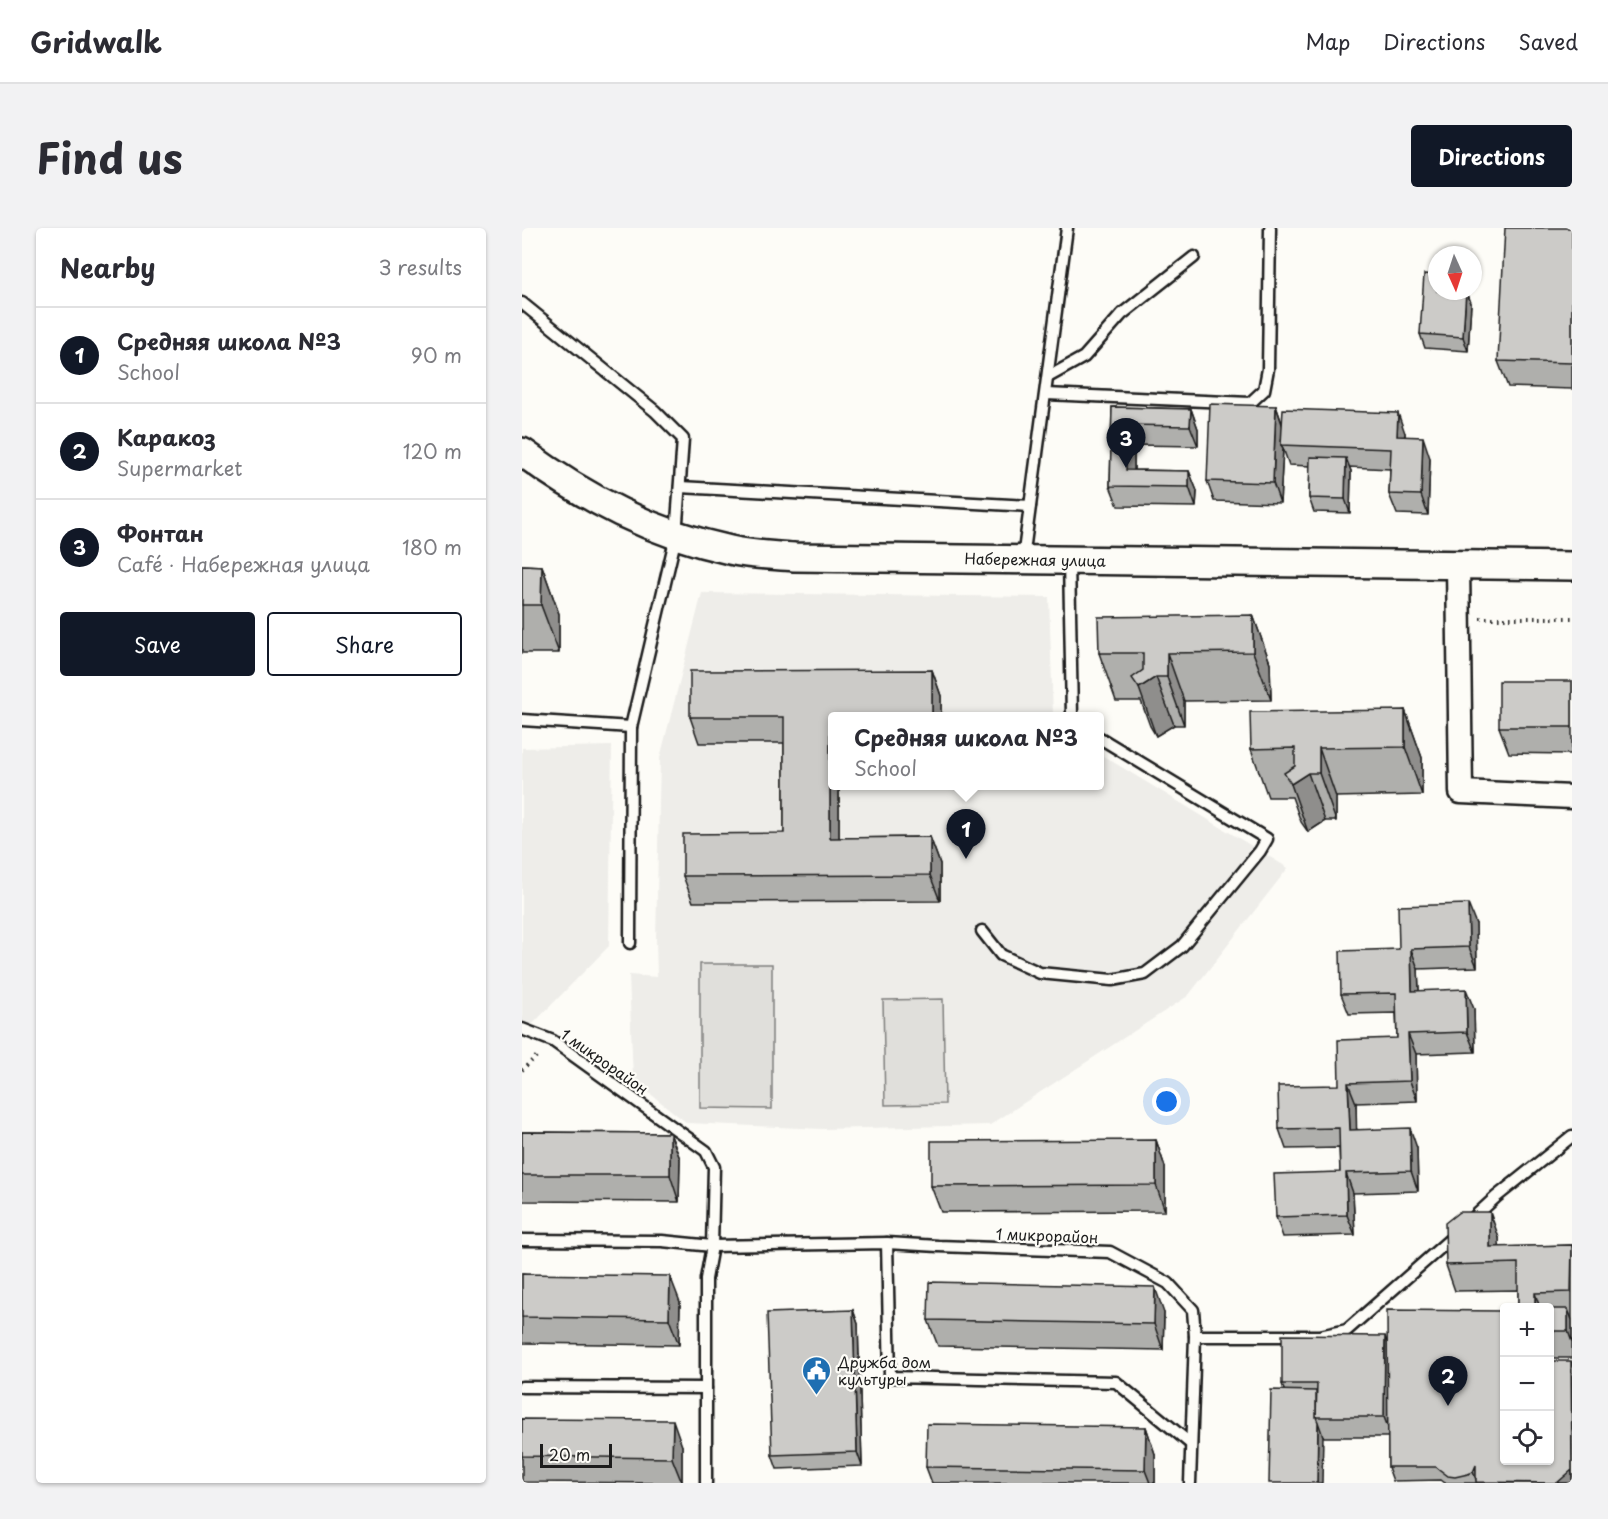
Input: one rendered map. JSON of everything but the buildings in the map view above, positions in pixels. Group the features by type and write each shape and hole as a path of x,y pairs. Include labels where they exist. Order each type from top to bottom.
{"street":[{"name":"Набережная улица","path":"522,452 561,480 625,515 676,536 732,551 794,557 1572,567"},
{"path":"1458,565 1461,792 1572,797"}],"lane":[{"path":"1023,559 1067,228"},
{"path":"1046,394 1251,403 1264,390 1268,369 1270,228"},
{"path":"1048,377 1084,357 1122,314 1194,257"},
{"path":"522,303 655,411 682,439 676,536 631,727 630,943"},
{"path":"680,487 1030,506"},
{"path":"1069,559 1072,712"},
{"path":"522,720 631,727"},
{"path":"982,931 1002,955 1040,973 1112,980 1145,974 1182,946 1260,851 1267,839 1104,740"},
{"name":"1 микрорайон","path":"522,1029 553,1041 706,1151 714,1167 712,1246 706,1278 705,1483"},
{"path":"1195,1336 1320,1336 1347,1330 1496,1197 1572,1136"},
{"name":"1 микрорайон","path":"522,1240 662,1241 712,1246 887,1243 1110,1252 1168,1283 1193,1310 1195,1336 1190,1483"},
{"path":"887,1243 890,1377 1116,1382 1191,1444"},
{"path":"522,1387 706,1388"}],"path":[{"path":"1459,618 1572,618"}],"shaded area":[{"path":"702,593 1049,597 1053,712 828,712 828,790 1104,790 1104,756 1288,868 1188,996 990,1125 823,1129 687,1123 633,1080 629,975 657,977 660,758"},
{"path":"612,746 609,946 522,1035 522,748"},
{"path":"700,964 772,964 772,1109 700,1108"},
{"path":"943,999 945,1104 885,1105 883,1000"}],"place":[{"name":"Фонтан","path":"1126,468"},
{"name":"Средняя школа №3","path":"966,859"},
{"name":"Дружба дом культуры","path":"817,1396"},
{"name":"Каракоз","path":"1448,1406"}]}
